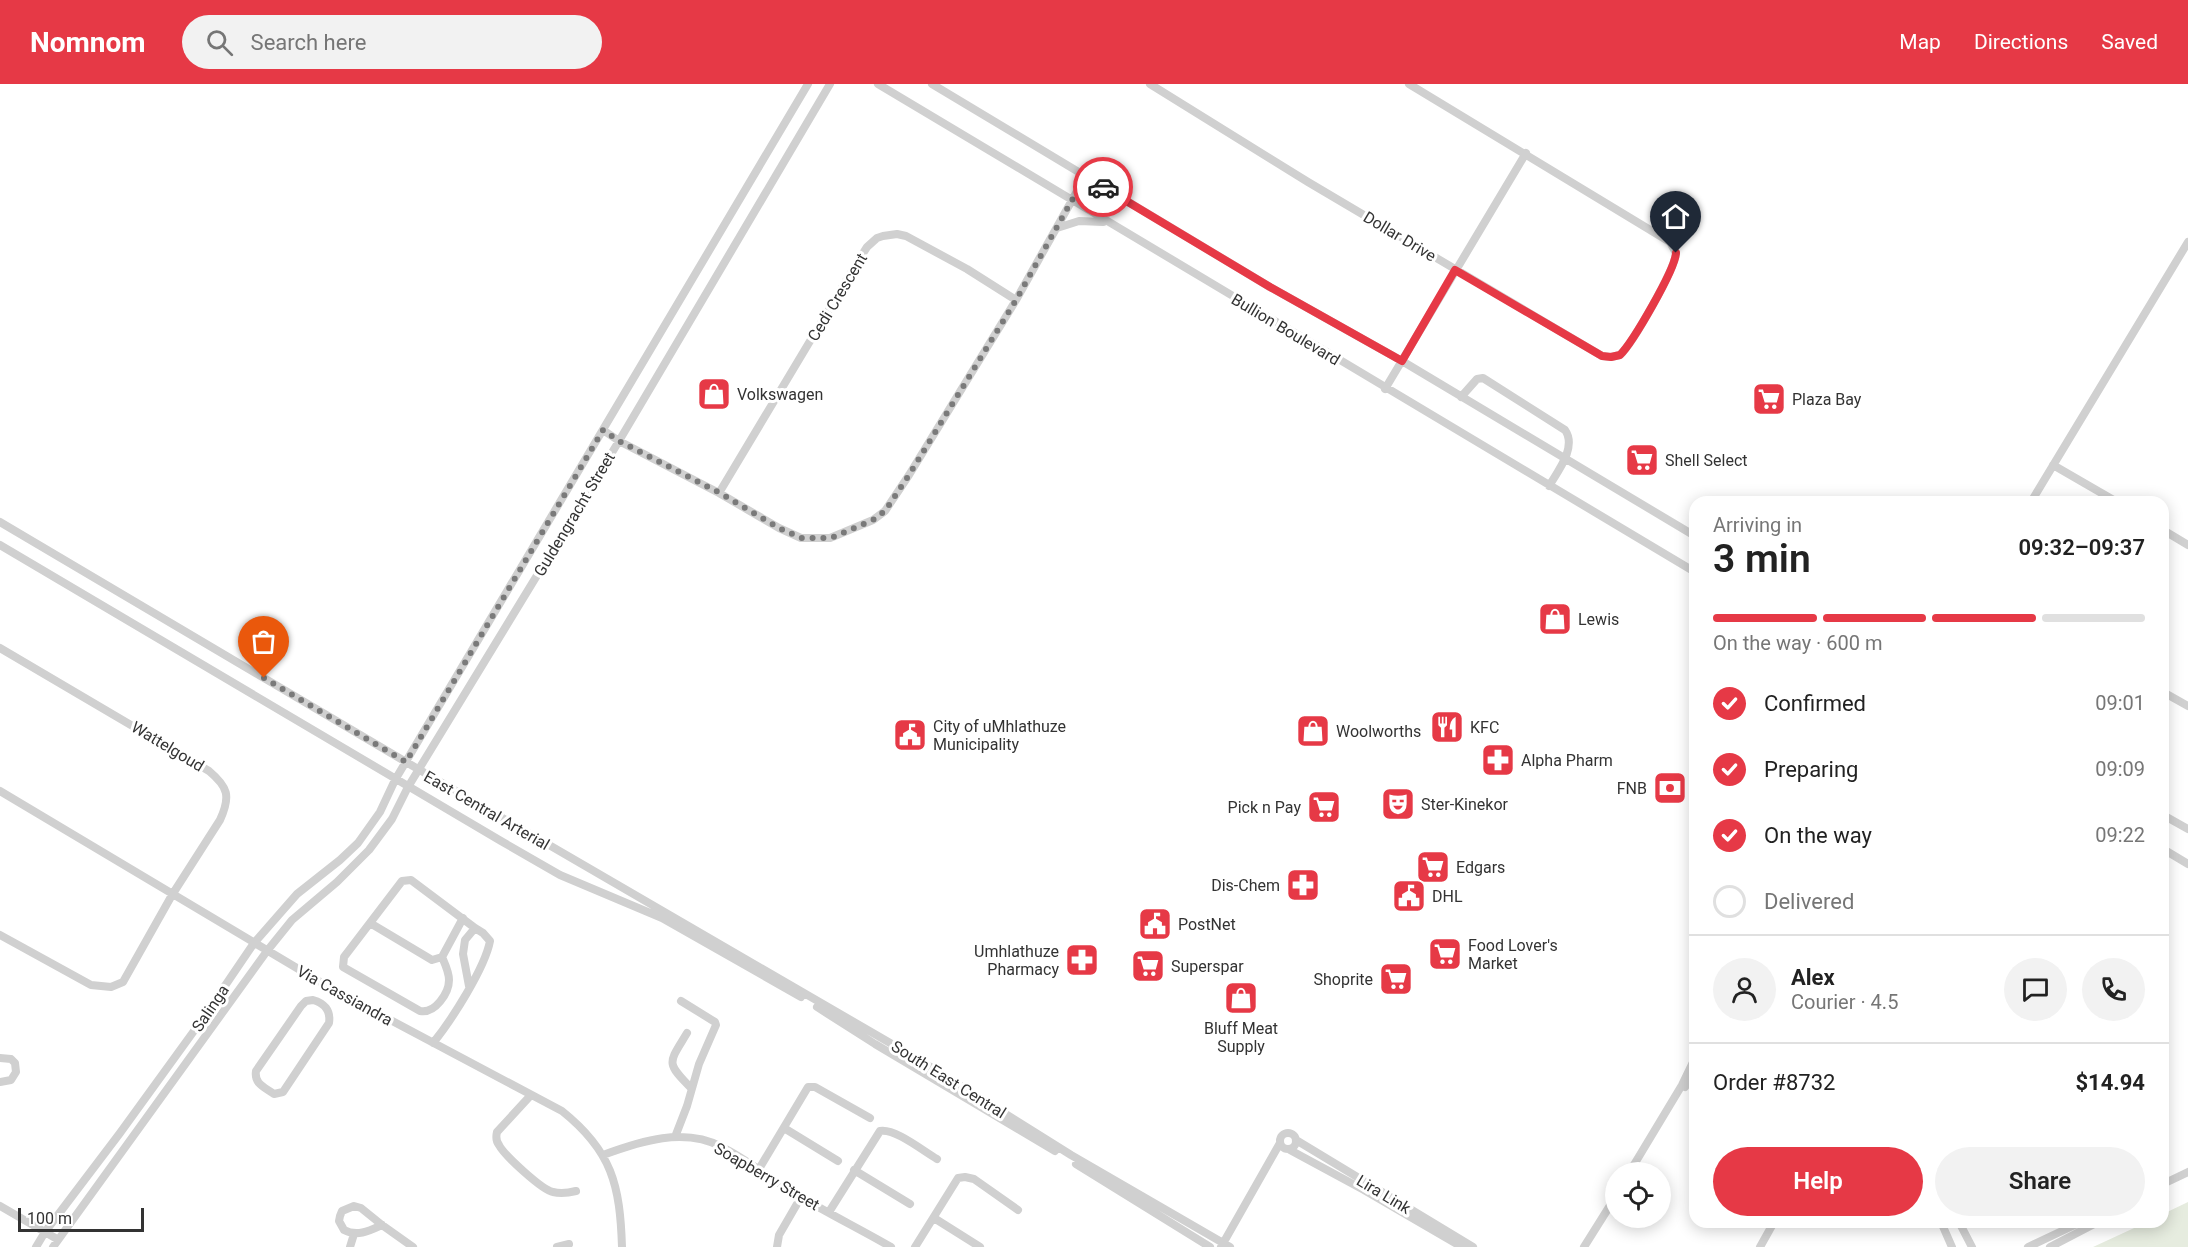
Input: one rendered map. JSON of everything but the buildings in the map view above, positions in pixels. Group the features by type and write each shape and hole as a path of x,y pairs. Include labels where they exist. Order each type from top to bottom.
{"street":[{"path":"795,106 802,84"},
{"name":"Guldengracht Street","path":"395,780 808,84"},
{"name":"Guldengracht Street","path":"408,787 619,441 830,84"},
{"name":"Bullion Boulevard","path":"878,84 1385,389 1689,568"},
{"name":"Bullion Boulevard","path":"932,84 1270,287 1402,361 1689,532"},
{"name":"Dollar Drive","path":"1150,84 1308,182 1602,356 1620,355 1632,339 1672,269 1676,260 1674,247 1665,238 1409,84"},
{"path":"1385,389 1526,153"},
{"path":"603,430 619,441 801,538 831,538 873,520 885,511 894,498 1016,300 1085,177"},
{"path":"1057,228 1079,221 1110,223"},
{"name":"Cedi Crescent","path":"720,493 855,266 867,247 877,238 893,234 906,236 967,269 1016,300"},
{"path":"2035,496 2188,242"},
{"path":"1461,397 1474,381 1480,378 1497,385 1565,430 1569,440 1565,460 1549,486"},
{"path":"2053,465 2107,496"},
{"name":"East Central Arterial","path":"0,522 664,915"},
{"path":"2169,534 2188,545"},
{"name":"East Central Arterial","path":"0,545 395,780 560,875 664,915"},
{"name":"Wattelgoud","path":"0,648 209,771 225,788 227,797 220,820 172,895"},
{"path":"2169,695 2188,706"},
{"name":"Salinga","path":"36,1247 200,1024 254,943 297,894 358,843 380,812 395,780"},
{"name":"Salinga","path":"55,1243 267,951 292,920 337,882 369,850 392,819 408,787"},
{"name":"Via Cassiandra","path":"0,791 332,989 562,1111 579,1124 603,1155 618,1195 622,1247"},
{"path":"2169,818 2188,829"},
{"path":"2169,853 2188,864"},
{"path":"433,1043 447,1027 487,956 490,941 483,933 411,880 406,879 402,881 344,957 343,967 420,1011 426,1012 434,1009 448,988 449,976 442,957"},
{"path":"0,935 91,985 111,987 123,982 128,975 172,895"},
{"name":"South East Central","path":"664,915 916,1058 1071,1155 1225,1246"},
{"name":"South East Central","path":"664,915 1092,1173 1210,1247"},
{"path":"370,923 432,960 442,957 463,918"},
{"path":"469,986 463,954 465,940 475,928"},
{"path":"321,1003 332,989"},
{"path":"313,1000 321,1003 328,1011 329,1023 283,1092 274,1094 258,1083 255,1077 256,1071 301,1006 313,1000"},
{"path":"675,1137 699,1064 716,1025 715,1022 681,1001"},
{"path":"687,1033 672,1058 672,1065 673,1071 691,1088"},
{"path":"0,1058 11,1059 16,1066 16,1072 11,1080 0,1082"},
{"path":"1636,1162 1689,1075"},
{"path":"1641,1162 1689,1077"},
{"path":"759,1169 808,1087 812,1086 870,1118"},
{"path":"531,1095 497,1132 496,1138 499,1146 513,1162 547,1190 567,1193 576,1191"},
{"path":"784,1128 838,1161"},
{"path":"829,1212 854,1170 882,1130 897,1134 937,1159"},
{"path":"1225,1246 1280,1143 1281,1137 1285,1134 1293,1134 1296,1140 1295,1146 1268,1166"},
{"name":"Soapberry Street","path":"603,1155 654,1139 675,1137 697,1139 720,1146 801,1197 888,1246"},
{"name":"Lira Link","path":"1296,1140 1473,1247"},
{"path":"1280,1143 1288,1150"},
{"name":"Lira Link","path":"1288,1150 1364,1190 1462,1247"},
{"path":"854,1170 910,1204"},
{"path":"2169,1181 2188,1172"},
{"path":"915,1247 955,1182 960,1178 974,1179 1018,1210"},
{"path":"2169,1187 2188,1178"},
{"path":"777,1247 779,1234 801,1197"},
{"path":"0,1206 45,1232 55,1243"},
{"path":"382,1225 354,1234 344,1230 339,1221 342,1211 347,1208 354,1206 361,1208 413,1247"},
{"path":"1584,1247 1605,1214"},
{"path":"934,1218 980,1247"},
{"path":"1590,1247 1605,1223"},
{"path":"1760,1247 1771,1228"},
{"path":"1944,1228 1952,1247"},
{"path":"1962,1228 1972,1247"},
{"path":"2028,1247 2068,1228"},
{"path":"2050,1247 2086,1228"},
{"path":"350,1247 354,1234"},
{"path":"557,1247 569,1244"}],"shaded area":[{"path":"2188,1202 2188,1247 2093,1247 2134,1228 2169,1228 2169,1211"}],"way so far":[{"path":"264,678 406,762 603,430 619,441 801,538 831,538 873,520 885,511 909,475 1016,300 1085,177 1103,187"}],"place":[{"name":"Volkswagen","path":"714,394"},
{"name":"Plaza Bay","path":"1769,399"},
{"name":"Shell Select","path":"1642,460"},
{"name":"Lewis","path":"1555,619"},
{"name":"KFC","path":"1447,727"},
{"name":"Woolworths","path":"1313,731"},
{"name":"City of uMhlathuze Municipality","path":"910,735"},
{"name":"Alpha Pharm","path":"1498,760"},
{"name":"FNB","path":"1670,788"},
{"name":"Ster-Kinekor","path":"1398,804"},
{"name":"Pick n Pay","path":"1324,807"},
{"name":"Edgars","path":"1433,867"},
{"name":"Dis-Chem","path":"1303,885"},
{"name":"DHL","path":"1409,896"},
{"name":"PostNet","path":"1155,924"},
{"name":"Food Lover's Market","path":"1445,954"},
{"name":"Umhlathuze Pharmacy","path":"1082,960"},
{"name":"Superspar","path":"1148,966"},
{"name":"Shoprite","path":"1396,979"},
{"name":"Bluff Meat Supply","path":"1241,998"}],"route":[{"path":"1103,187 1270,287 1402,361 1455,270 1602,356 1615,357 1625,350 1632,339 1672,269 1676,253"}]}
